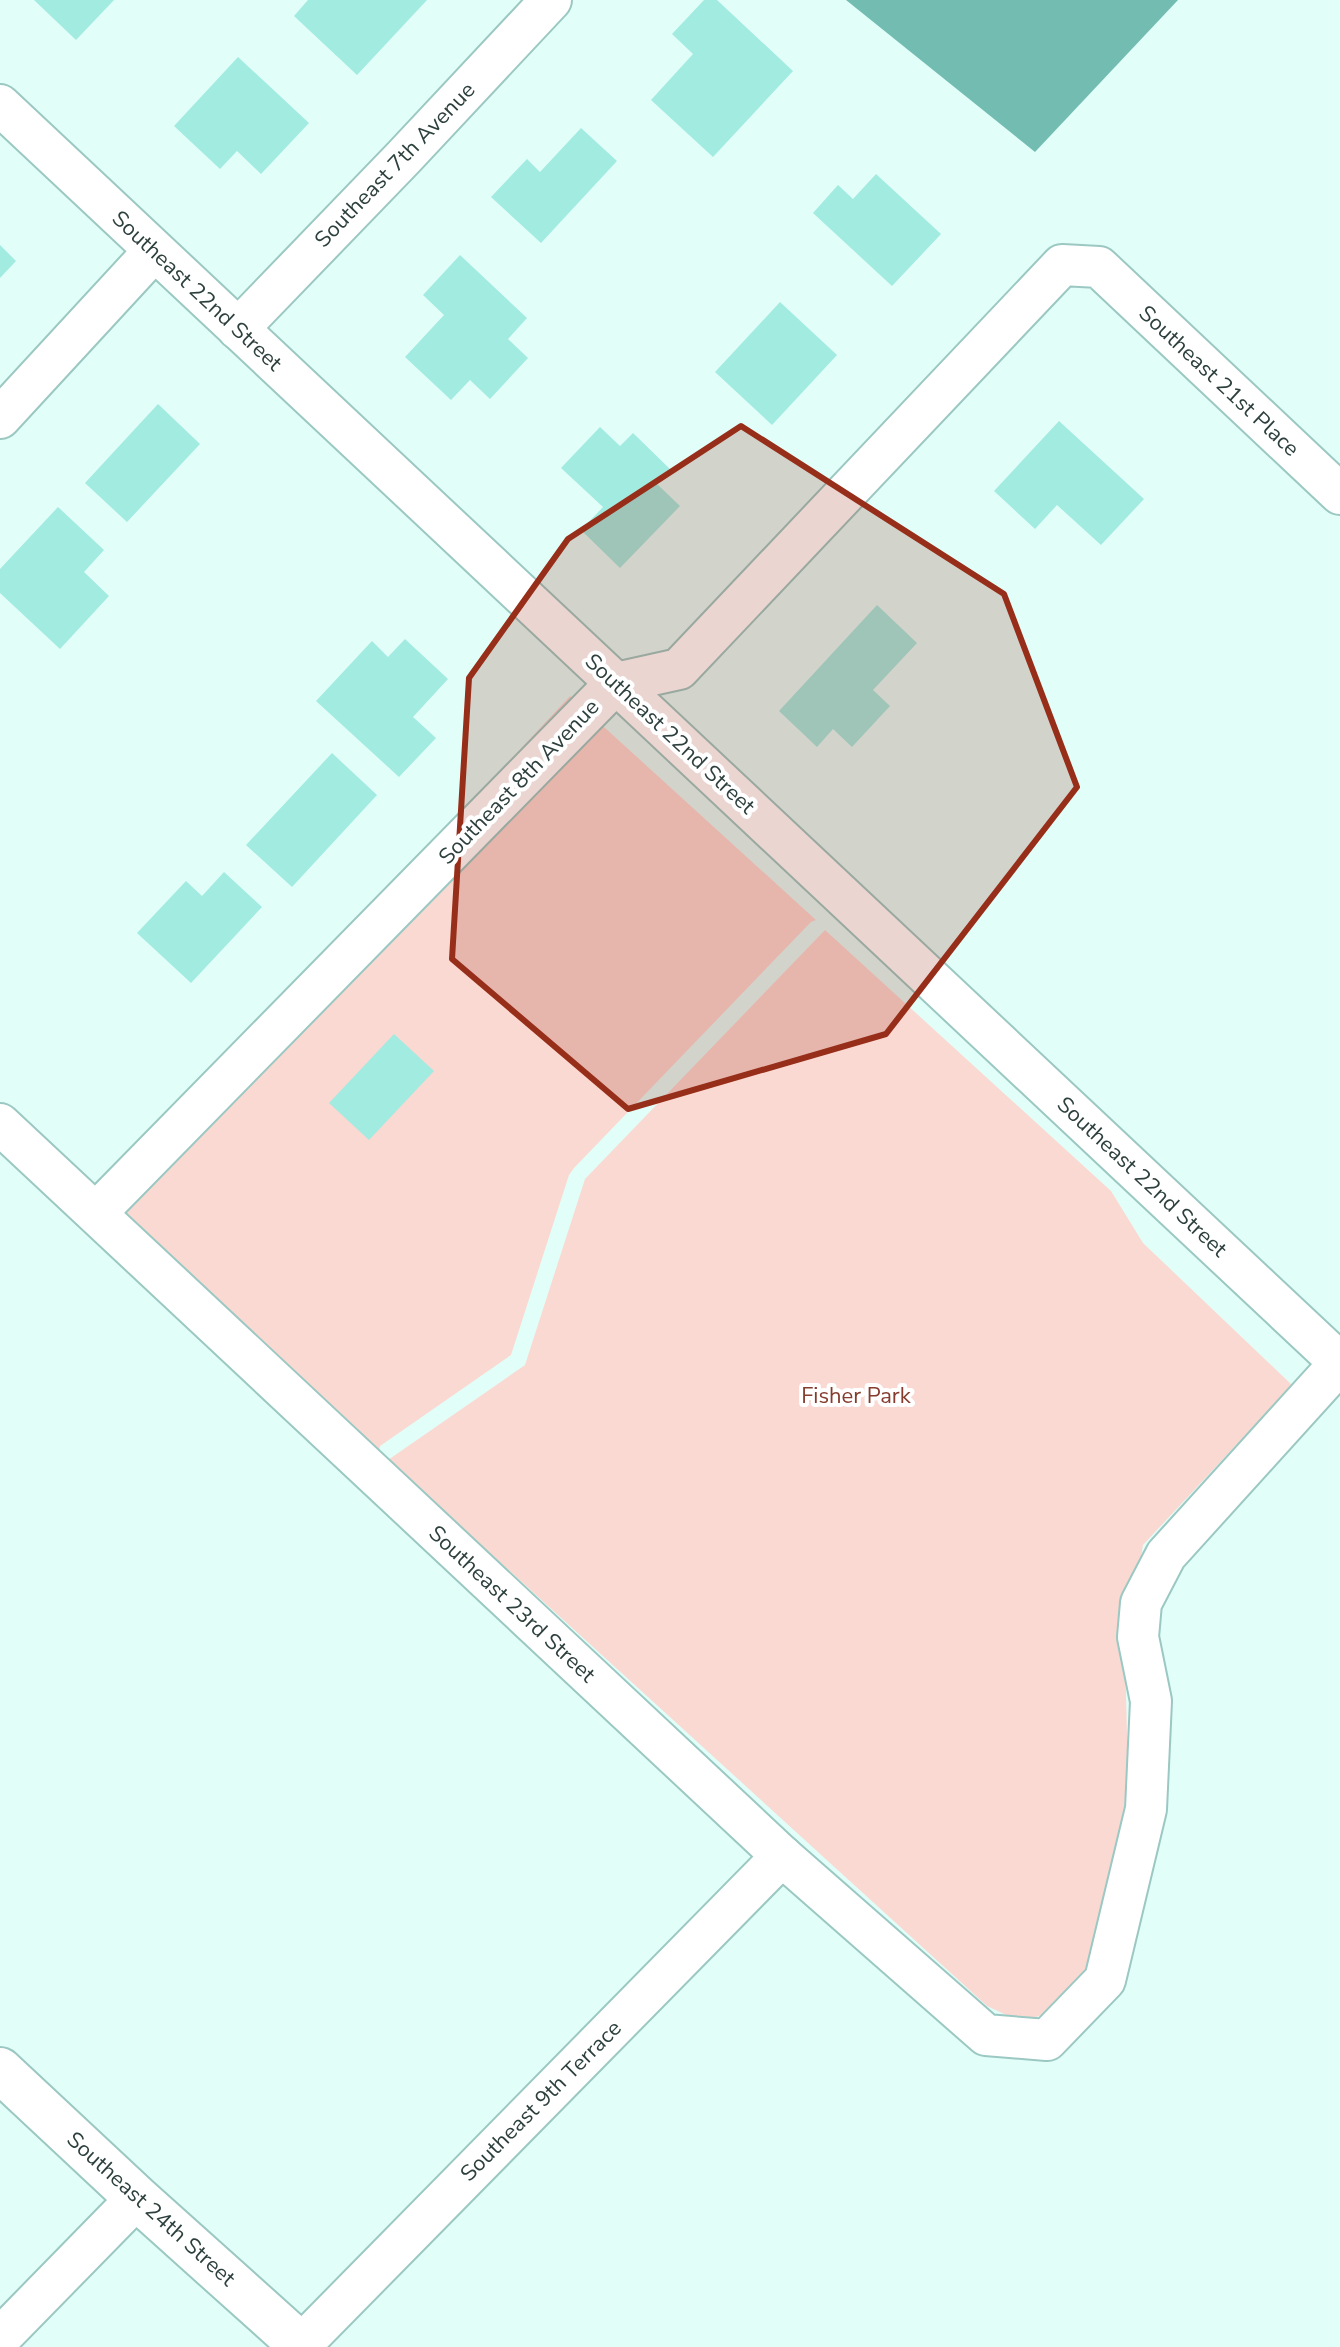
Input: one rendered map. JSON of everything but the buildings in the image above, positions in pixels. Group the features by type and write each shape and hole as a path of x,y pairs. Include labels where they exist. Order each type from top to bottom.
{"street":[{"name":"Southeast 7th Avenue","path":"238,329 551,0"},
{"name":"Southeast 22nd Street","path":"0,105 1340,1363"},
{"path":"0,418 154,251"},
{"name":"Southeast 8th Avenue","path":"96,1213 616,683 679,669 1062,265 1099,267"},
{"name":"Southeast 21st Place","path":"1099,267 1340,494"},
{"name":"Southeast 23rd Street","path":"0,1124 782,1856 986,2035 1047,2040 1105,1980 1146,1809 1151,1701 1138,1637 1141,1603 1166,1555 1340,1363"},
{"name":"Southeast 9th Terrace","path":"302,2346 782,1856"},
{"name":"Southeast 24th Street","path":"0,2070 302,2346"},
{"path":"0,2338 137,2198"}],"highlighted area":[{"path":"741,426 1004,594 1077,787 886,1034 628,1109 452,959 469,678 568,539"}],"green space":[{"path":"570,696 816,920 574,1168 569,1175 511,1355 380,1446 375,1473 92,1207"},
{"name":"Fisher Park","path":"825,930 1111,1191 1143,1243 1292,1385 1143,1545 1125,1655 1129,1815 1081,1985 1057,2010 1021,2022 987,2006 388,1460 525,1365 585,1179"}],"water":[{"path":"846,0 1178,0 1035,152"}]}
